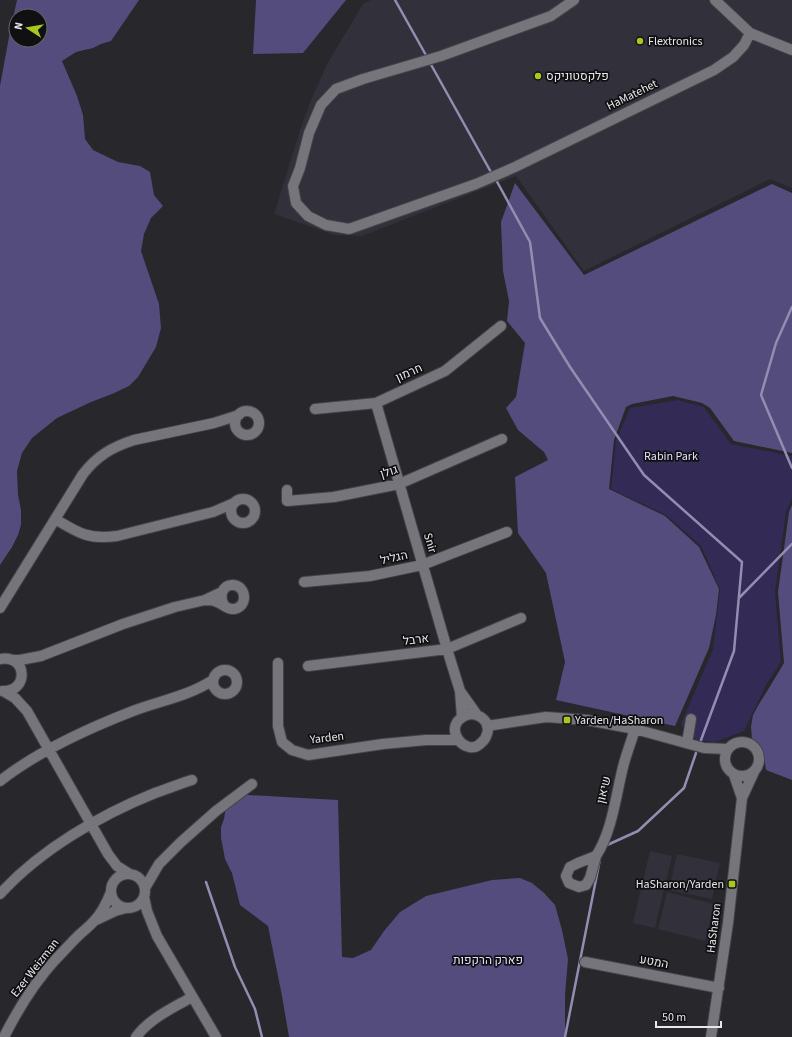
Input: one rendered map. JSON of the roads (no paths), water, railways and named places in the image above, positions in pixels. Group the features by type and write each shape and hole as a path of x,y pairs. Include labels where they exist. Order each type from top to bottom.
{"street":[{"path":"715,0 750,33 792,50"},
{"name":"HaMatehet","path":"570,2 551,16 441,56 363,79 336,89 321,105 309,133 300,168 293,186 296,203 308,216 326,225 349,229 476,184 515,167 714,70 733,57 744,44 750,33"},
{"name":"חרמון","path":"315,409 376,402 445,371 501,326"},
{"name":"Snir","path":"376,402 460,691 477,715"},
{"path":"0,608 88,467 97,458 121,444 214,423 239,415 245,411 252,412 257,416 259,425 258,429 247,435 229,425 214,423"},
{"path":"236,428 236,421 239,415"},
{"name":"גולן","path":"287,490 287,501 334,498 399,484 502,439"},
{"path":"55,519 82,534 106,537 117,536 213,512 240,500 247,500 254,507 254,514 251,520 246,523 239,523 227,515 213,512"},
{"path":"233,518 231,509 234,503"},
{"name":"הגליל","path":"304,582 370,576 422,564 507,532"},
{"path":"5,658 20,660 43,655 130,621 168,609 205,600 233,585 242,590 244,596 241,605 236,608 229,608 213,600 205,600"},
{"path":"222,592 221,599 224,605"},
{"name":"ארבל","path":"308,666 447,650 521,618"},
{"path":"2,691 14,689 27,668 43,655"},
{"path":"5,658 19,665 21,670 21,694 27,711 108,854 117,866 142,881 147,911 157,936 216,1037"},
{"name":"Yarden","path":"278,663 278,726 282,742 292,750 308,755 382,744 434,740 458,740"},
{"path":"0,781 48,750 128,713 162,700 194,691 211,690 228,693 233,690 236,684 236,678 229,671 222,670 216,674 213,680 194,691"},
{"path":"213,680 214,687 218,692"},
{"path":"2,691 15,698 27,711"},
{"name":"Snir","path":"459,721 460,691"},
{"path":"470,714 477,715 481,716 485,720 488,731 487,737 477,747 472,748 464,745 458,740 455,734 455,728 459,721 470,714"},
{"path":"487,726 546,717 587,720 635,729 704,748 728,749"},
{"path":"686,743 691,719"},
{"name":"Yarden","path":"434,740 449,731 459,721"},
{"name":"שיאון","path":"596,856 603,847 623,766 635,729"},
{"path":"704,748 725,764 734,775 744,776 750,775 754,772 758,767 759,756 754,746 749,743 738,742 734,743 725,754 725,764"},
{"name":"HaSharon","path":"712,1037 742,798 754,772"},
{"name":"HaSharon","path":"734,775 742,798"},
{"path":"0,894 20,875 53,848 91,824 140,800 192,780"},
{"path":"95,921 107,901 111,886 118,877 122,874 132,874 149,870 159,864 204,821 252,784"},
{"path":"108,854 114,881"},
{"path":"95,921 104,915 137,906 142,902 159,864"},
{"path":"110,892 115,903 129,908 146,917 152,924"},
{"name":"Ezer Weizman","path":"4,1037 22,1005 50,967 76,938 95,921"},
{"name":"המטע","path":"585,962 719,988"},
{"path":"136,1037 156,1018 192,997"}],"waterway":[{"path":"395,0 427,57"},
{"path":"429,61 492,174"},
{"path":"495,178 530,242 540,318 570,367 644,475 742,562 734,651 701,740"},
{"path":"792,307 776,343 761,395 792,468"},
{"path":"739,598 792,544"},
{"path":"605,846 638,831 684,788 696,753"},
{"path":"565,1037 600,859"},
{"path":"206,882 235,967 255,1009 262,1037"}],"place":[{"name":"Flextronics","path":"640,41"},
{"name":"פלקסטוניקס","path":"538,76"},
{"name":"Yarden/HaSharon","path":"567,720"},
{"name":"HaSharon/Yarden","path":"732,884"}],"park label":[{"name":"Rabin Park","path":"671,456"},
{"name":"פארק הרקפות","path":"488,960"}]}
